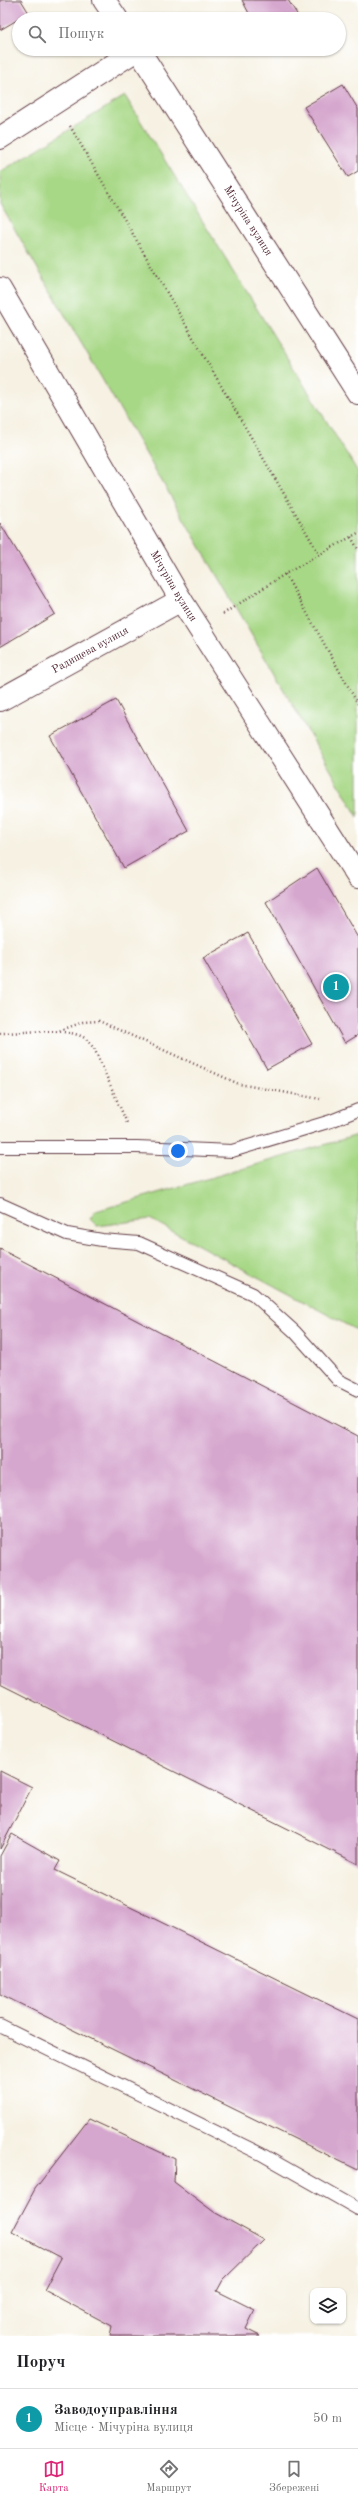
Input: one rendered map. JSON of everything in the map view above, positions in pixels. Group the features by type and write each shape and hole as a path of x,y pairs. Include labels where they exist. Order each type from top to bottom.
{"street":[{"path":"104,0 112,12"},
{"path":"0,138 127,56"},
{"name":"Мічуріна вулиця","path":"142,56 358,393"},
{"name":"Мічуріна вулиця","path":"0,289 199,630 358,877"},
{"name":"Радищева вулиця","path":"0,700 181,600"}],"lane":[{"path":"0,1147 137,1147 232,1151 331,1121 358,1110"},
{"path":"0,1204 67,1234 102,1240 140,1243 253,1294 295,1332 338,1380 358,1390"},
{"path":"0,2026 261,2154 358,2210"}],"path":[{"path":"55,102 319,554"},
{"path":"199,630 285,574 358,533"},
{"path":"351,537 358,549"},
{"path":"285,574 358,704"},
{"path":"56,1032 83,1022 99,1021 239,1084 328,1100"},
{"path":"0,1033 56,1032 74,1034 85,1038 94,1048 137,1147"}],"green space":[{"path":"125,96 358,472 358,817 0,204 0,172"},
{"path":"358,1135 358,1331 150,1219 97,1226 90,1219 96,1211"}],"building":[{"path":"0,0 21,0 28,12 12,12 12,23 0,30"},
{"path":"242,0 288,0 296,12 248,12"},
{"path":"343,84 358,109 358,171 348,177 304,107"},
{"path":"0,523 55,614 0,647"},
{"path":"116,700 189,831 124,868 50,736"},
{"path":"317,868 358,938 358,1035 345,1043 266,902"},
{"path":"248,933 312,1044 267,1069 203,958"},
{"path":"0,1249 358,1436 358,1864 0,1684"},
{"path":"0,1771 32,1787 0,1849"},
{"path":"12,1834 60,1861 55,1870 358,2019 358,2170 0,1994 0,1856"},
{"path":"89,2119 175,2159 174,2182 214,2212 264,2240 223,2280 217,2291 255,2310 246,2329 260,2336 110,2336 112,2326 44,2290 61,2258 12,2232 35,2189"}],"place":[{"name":"Заводоуправління","path":"336,987"}]}
